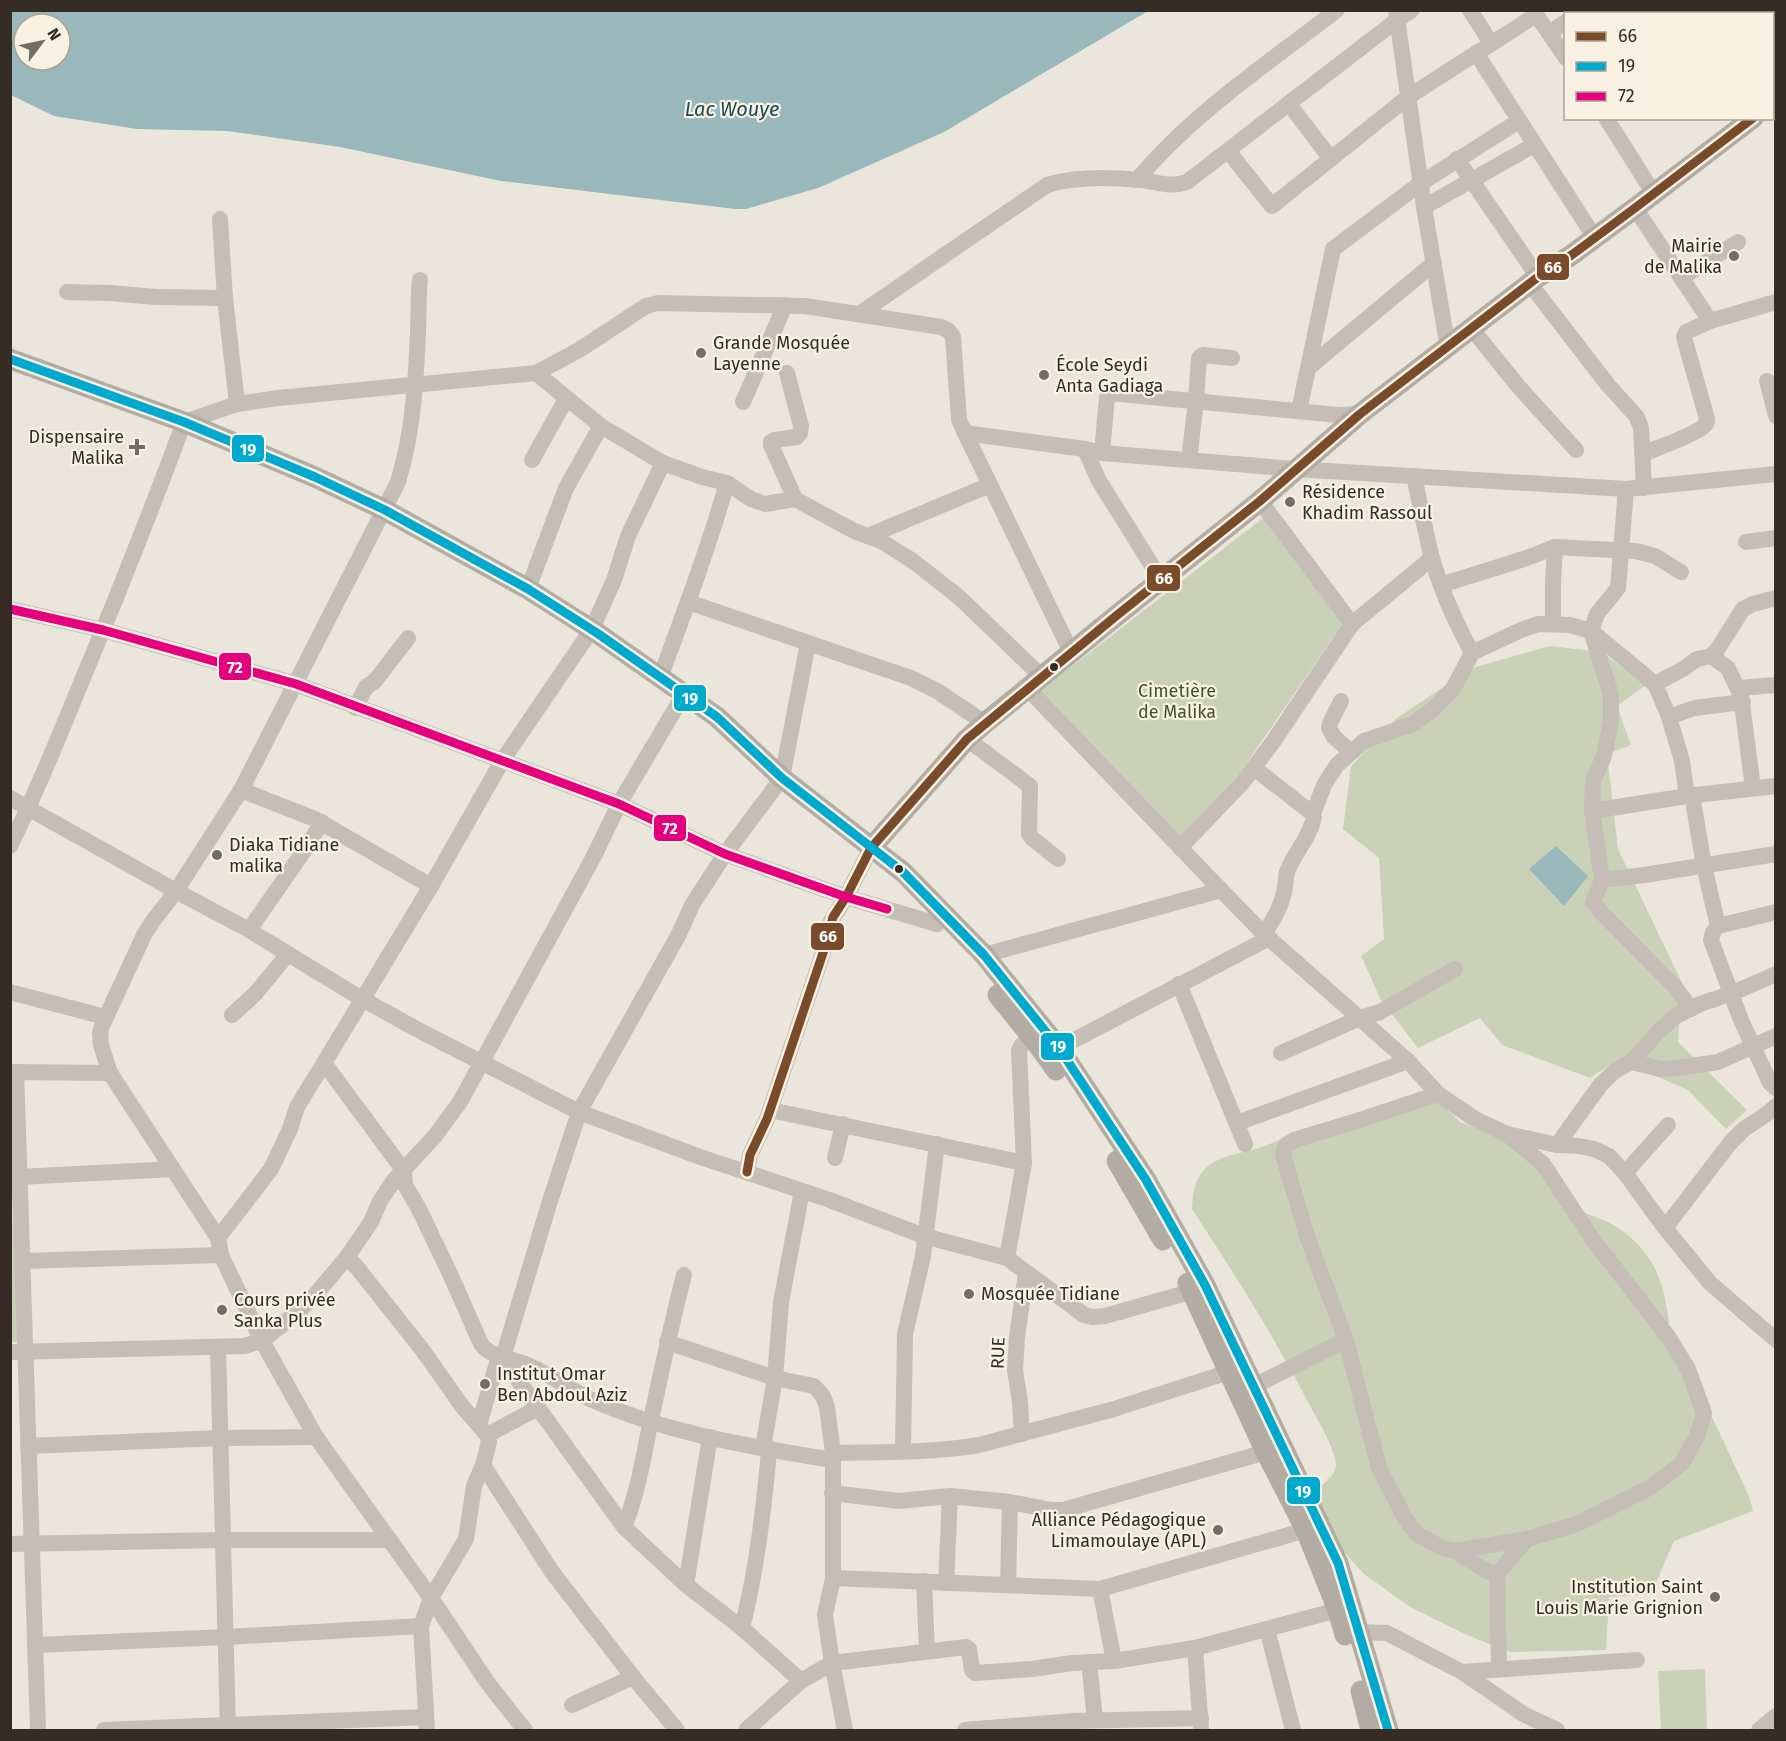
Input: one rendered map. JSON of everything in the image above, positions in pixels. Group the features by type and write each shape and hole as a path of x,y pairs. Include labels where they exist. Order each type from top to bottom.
{"main road":[{"path":"871,848 967,739 984,723 1260,501 1360,414 1534,280 1595,238 1750,120"},
{"path":"10,359 184,422 315,477 385,510 528,589 592,630 717,717 782,778 903,872 984,955 1059,1048 1146,1180 1205,1285 1338,1563 1388,1731"},
{"path":"871,848 893,880 970,959 1046,1055 1126,1176 1192,1292 1266,1452 1306,1530 1338,1611 1371,1731"}],"street":[{"path":"1137,180 1152,162 1214,105 1337,10"},
{"path":"859,314 1047,185 1063,180 1103,178 1176,186 1193,178 1289,104 1396,15 1412,10"},
{"path":"1470,10 1491,43"},
{"path":"1228,151 1272,206 1408,98 1535,13 1564,55"},
{"path":"1396,15 1424,207 1448,348"},
{"path":"1549,33 1564,23"},
{"path":"1476,53 1595,238"},
{"path":"1289,104 1331,159"},
{"path":"1299,411 1333,249 1421,183 1519,121"},
{"path":"1612,121 1654,194"},
{"path":"1424,207 1534,145"},
{"path":"1457,159 1534,280 1608,385 1637,417 1641,428 1644,488"},
{"path":"1635,208 1710,321"},
{"path":"220,219 225,298 237,404"},
{"path":"1682,278 1738,243"},
{"path":"1308,368 1434,263"},
{"path":"420,280 415,383 405,459 398,482 241,790 176,891 144,934 105,1017 100,1034 110,1073 218,1238 222,1255 262,1341 316,1437 487,1682 525,1731"},
{"path":"67,292 225,298"},
{"path":"10,846 29,807 103,630 184,422 237,404 278,398 536,373 579,350 652,304 674,302 805,306 941,327 949,331 953,337 959,420 1071,652"},
{"path":"1643,454 1688,435 1707,423 1684,337 1686,332 1710,321 1776,302"},
{"path":"743,402 785,305"},
{"path":"1472,329 1518,386 1576,450"},
{"path":"1189,460 1196,401 1198,357 1203,355 1232,358"},
{"path":"536,373 601,426 663,463 727,483 751,499 765,504 795,499"},
{"path":"787,373 801,426 800,433 797,436 775,440 771,442 771,445 795,499 836,522 881,541 903,554 960,598 1180,848 1221,891 1267,936 1408,1061 1438,1094 1475,1119 1507,1134 1557,1145 1594,1149 1609,1156 1625,1173 1665,1228 1710,1283 1776,1340"},
{"path":"1767,381 1776,416"},
{"path":"1102,453 1108,394 1110,393 1338,415 1360,414"},
{"path":"532,460 566,399"},
{"path":"528,589 568,483 601,426"},
{"path":"965,433 1085,448 1102,453 1295,469 1626,489 1776,474"},
{"path":"1085,448 1098,479 1161,580"},
{"path":"218,1238 271,1168 290,1129 297,1107 502,761 592,630 614,580 628,536 663,463"},
{"path":"1414,476 1432,558 1459,628 1472,653"},
{"path":"660,678 712,535 727,483"},
{"path":"868,536 990,485"},
{"path":"1626,489 1618,588 1597,614 1592,631 1611,695 1611,722 1604,756 1593,781 1592,811 1602,880 1593,902 1675,987 1690,1009"},
{"path":"1260,501 1352,624"},
{"path":"1746,542 1776,538"},
{"path":"1441,585 1555,547 1635,551 1656,556 1681,572"},
{"path":"1553,624 1555,547"},
{"path":"1180,848 1254,768 1352,624 1432,558"},
{"path":"1654,684 1697,659 1711,656 1743,609 1776,598"},
{"path":"688,603 911,678 937,691 984,723"},
{"path":"10,609 103,630 296,684 355,708 619,804 724,854 846,897 937,924"},
{"path":"1059,1048 1267,936 1284,894 1287,872 1314,821 1313,814 1324,785 1337,765 1364,741 1413,723 1432,710 1453,689 1472,653 1538,624 1570,625 1592,631 1654,684 1669,717 1682,761 1718,927"},
{"path":"355,708 366,687 375,681 408,638"},
{"path":"483,1430 501,1356 579,1112 680,934 692,906 724,854 782,778 808,643"},
{"path":"1711,656 1728,668 1741,695 1753,788"},
{"path":"1669,717 1776,685"},
{"path":"18,1352 244,1346 262,1341 299,1311 347,1257 371,1222 383,1196 395,1179 435,1136 460,1102 594,856 619,804 684,694"},
{"path":"1341,701 1329,728 1334,737 1352,752"},
{"path":"967,739 1030,786 1029,834 1059,859"},
{"path":"1254,768 1313,814"},
{"path":"1592,811 1689,796 1776,786"},
{"path":"241,790 322,822 430,886"},
{"path":"10,798 249,930 362,999 481,1063 579,1112 924,1236 1007,1258 1077,1311 1093,1317 1105,1316 1192,1292"},
{"path":"249,930 322,822"},
{"path":"747,1172 750,1155 770,1110 823,953 830,923 871,848"},
{"path":"1602,880 1776,854"},
{"path":"984,955 1221,891"},
{"path":"1776,912 1718,927 1713,932 1711,940 1752,1046 1770,1083 1776,1088"},
{"path":"232,1015 255,994 288,954"},
{"path":"1281,1053 1360,1018 1380,1012 1455,969"},
{"path":"1557,1145 1601,1084 1615,1071 1631,1062 1676,1016 1776,974"},
{"path":"1179,984 1245,1144"},
{"path":"10,992 105,1017"},
{"path":"1631,1062 1662,1068 1718,1062 1776,1036"},
{"path":"1007,1258 1024,1163 1019,1050 1031,1038"},
{"path":"1237,1123 1408,1061"},
{"path":"324,1063 404,1171 405,1185 419,1209 481,1344 486,1350 528,1365 590,1398 651,1421 766,1449 833,1456 960,1448 1114,1409 1229,1372"},
{"path":"38,1731 28,1446 18,1352 22,1261 16,1218 19,1177 13,1072 110,1073"},
{"path":"1438,1094 1294,1140 1285,1146 1283,1155 1308,1239 1346,1340 1379,1468 1406,1520 1418,1535 1443,1548 1455,1551 1487,1571 1497,1574"},
{"path":"1665,1228 1730,1143 1744,1129 1776,1106"},
{"path":"770,1110 1024,1163"},
{"path":"835,1158 843,1124"},
{"path":"1625,1173 1668,1125"},
{"path":"1455,1551 1527,1539 1577,1524 1651,1487 1682,1463 1697,1436 1704,1413 1688,1369 1669,1338 1591,1238 1543,1164 1507,1134"},
{"path":"903,1451 905,1334 923,1256 938,1144"},
{"path":"19,1177 173,1169"},
{"path":"742,1628 764,1507 766,1449 781,1302 802,1191"},
{"path":"22,1261 222,1255"},
{"path":"104,1731 426,1724 421,1626 430,1598 466,1539 474,1486 489,1442 483,1430 462,1406 421,1348 347,1257"},
{"name":"RUE","path":"1022,1434 1015,1370 1026,1273"},
{"path":"624,1527 638,1484 667,1342 684,1275"},
{"path":"1254,1386 1346,1340"},
{"path":"667,1342 775,1378 814,1386 828,1407 833,1456 832,1578 825,1615 845,1731"},
{"path":"218,1347 228,1728"},
{"path":"501,1356 624,1527 686,1585 742,1628 801,1681"},
{"path":"483,1430 538,1408"},
{"path":"28,1446 220,1438 316,1437"},
{"path":"686,1585 710,1437"},
{"path":"832,1493 892,1500 950,1496 1063,1510 1266,1452"},
{"path":"483,1465 552,1572 677,1731"},
{"path":"946,1582 950,1496"},
{"path":"1008,1585 1010,1502"},
{"path":"832,1578 1100,1588 1306,1530"},
{"path":"1499,1669 1497,1574 1527,1539"},
{"path":"10,1544 390,1540"},
{"path":"924,1581 927,1651"},
{"path":"1100,1588 1114,1661"},
{"path":"746,1731 801,1681 832,1663 968,1647 972,1670 975,1673 1114,1661 1195,1648 1338,1611"},
{"path":"35,1645 421,1626"},
{"path":"1266,1629 1293,1731"},
{"path":"1359,1632 1387,1633 1462,1672 1523,1714 1557,1731"},
{"path":"965,1731 1074,1726 1095,1720 1201,1724 1195,1648"},
{"path":"1462,1672 1637,1660"},
{"path":"1089,1662 1095,1720"},
{"path":"572,1705 633,1677"},
{"path":"1519,1731 1523,1714"},
{"path":"1759,1731 1776,1716"}],"green space":[{"name":"Cimetière de Malika","path":"1267,515 1345,620 1240,773 1179,838 1039,692"},
{"path":"1550,646 1601,652 1646,685 1617,706 1631,745 1607,754 1618,849 1682,983 1678,1042 1747,1110 1726,1129 1688,1090 1618,1060 1590,1078 1502,1045 1480,1018 1418,1048 1381,1000 1361,956 1384,939 1379,858 1343,829 1351,766 1397,718 1472,668"},
{"path":"1424,1091 1460,1122 1524,1147 1552,1163 1577,1207 1624,1232 1646,1254 1664,1293 1669,1325 1749,1496 1753,1511 1674,1541 1651,1594 1609,1597 1606,1650 1510,1652 1467,1635 1410,1607 1364,1574 1329,1530 1317,1499 1317,1490 1332,1475 1336,1465 1326,1435 1239,1282 1192,1209 1197,1181 1203,1171 1214,1162"},
{"path":"13,1223 20,1342 11,1342 10,1224"},
{"path":"1705,1669 1707,1730 1661,1730 1658,1671"}],"water":[{"name":"Lac Wouye","path":"11,10 1148,11 944,132 818,188 746,209 501,181 340,147 227,131 137,129 54,116 11,95"},
{"path":"1556,846 1588,876 1564,906 1529,869"}],"transit line":[{"name":"66","path":"747,1172 750,1155 767,1119 833,917 871,848 967,739 1260,501 1360,414 1538,277 1573,254 1750,120"},
{"name":"19","path":"10,359 184,422 315,477 385,510 528,589 597,633 717,717 782,778 903,872 984,955 1059,1048 1146,1180 1205,1285 1338,1563 1388,1730"},
{"name":"72","path":"10,609 103,630 296,684 619,804 725,854 846,897 887,909"}],"place":[{"name":"Mairie de Malika","path":"1734,256"},
{"name":"Grande Mosquée Layenne","path":"701,353"},
{"name":"École Seydi Anta Gadiaga","path":"1044,375"},
{"name":"Dispensaire Malika","path":"137,447"},
{"name":"Résidence Khadim Rassoul","path":"1290,502"},
{"name":"Diaka Tidiane malika","path":"217,855"},
{"name":"Mosquée Tidiane","path":"969,1294"},
{"name":"Cours privée Sanka Plus","path":"222,1310"},
{"name":"Institut Omar Ben Abdoul Aziz","path":"485,1384"},
{"name":"Alliance Pédagogique Limamoulaye (APL)","path":"1218,1530"},
{"name":"Institution Saint Louis Marie Grignion","path":"1715,1597"}]}
